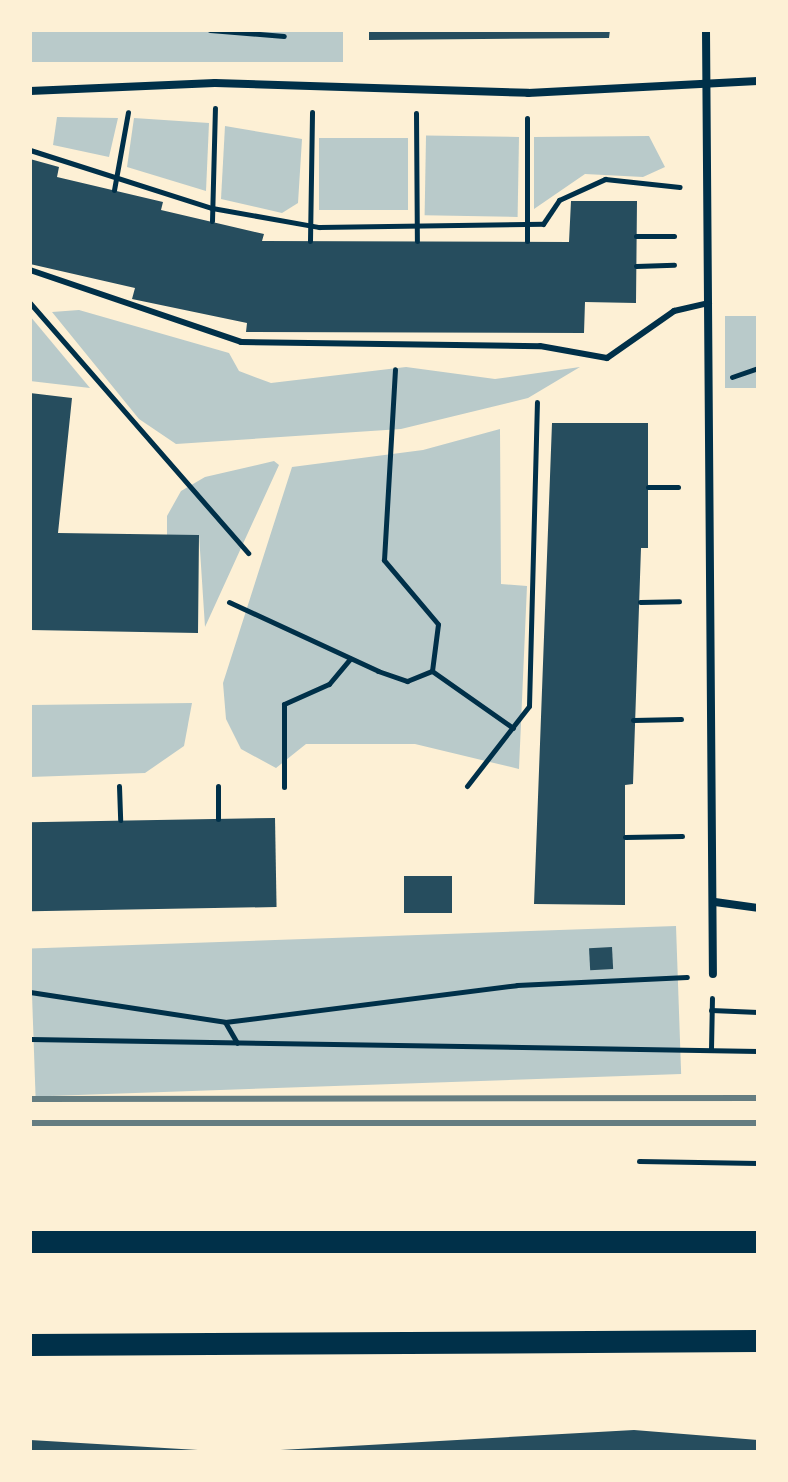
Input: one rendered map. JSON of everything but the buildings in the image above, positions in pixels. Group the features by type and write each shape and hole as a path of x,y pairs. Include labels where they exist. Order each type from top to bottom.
{"highway":[{"path":"30,1242 758,1242"},
{"path":"30,1345 758,1341"}],"street":[{"path":"706,30 715,902 713,974"},
{"path":"30,91 131,83 215,83 415,92 528,93 758,81"},
{"path":"715,902 758,908"}],"lane":[{"path":"30,270 241,342 540,346 607,358 674,311 709,303"}],"path":[{"path":"210,30 284,36"},
{"path":"114,190 131,83"},
{"path":"212,221 215,83"},
{"path":"310,241 313,87"},
{"path":"415,92 417,241"},
{"path":"527,241 528,93"},
{"path":"30,150 117,175 212,208 310,226 543,224 559,200 605,179 709,190"},
{"path":"636,236 674,236"},
{"path":"636,266 674,265"},
{"path":"30,303 248,553"},
{"path":"397,344 384,560 438,624 432,671"},
{"path":"467,786 529,706 537,402"},
{"path":"648,487 678,487"},
{"path":"640,602 679,601"},
{"path":"229,602 350,659 407,681 432,671"},
{"path":"284,787 284,704 329,684 350,659"},
{"path":"432,671 513,728"},
{"path":"633,720 681,719"},
{"path":"119,786 120,820"},
{"path":"218,786 218,819"},
{"path":"625,837 682,836"},
{"path":"30,992 225,1022 517,985 713,974 711,1049"},
{"path":"711,1010 758,1012"},
{"path":"225,1022 238,1043"},
{"path":"30,1039 758,1051"},
{"path":"639,1161 758,1163"}],"shaded area":[{"path":"30,30 343,30 343,62 30,62"},
{"path":"57,117 118,118 109,157 53,145"},
{"path":"134,118 209,123 206,191 127,167"},
{"path":"225,126 302,139 298,203 282,213 221,199"},
{"path":"426,135 519,137 518,217 425,215"},
{"path":"649,136 665,167 643,177 585,174 534,209 534,137"},
{"path":"319,138 408,138 408,210 319,210"},
{"path":"79,310 229,353 239,371 271,383 406,367 495,379 580,367 528,398 401,429 176,444 139,419 52,312"},
{"path":"30,316 90,388 30,381"},
{"path":"725,316 758,316 758,388 725,388"},
{"path":"500,429 501,584 527,586 519,769 415,744 306,744 276,768 241,749 226,719 223,683 292,467 423,450"},
{"path":"274,461 279,465 205,627 199,535 167,535 167,516 181,491 205,477"},
{"path":"192,703 184,746 145,773 30,777 30,705"},
{"path":"676,926 681,1074 36,1096 30,949"}],"railway":[{"path":"30,1099 758,1098"},
{"path":"30,1123 758,1123"}]}
